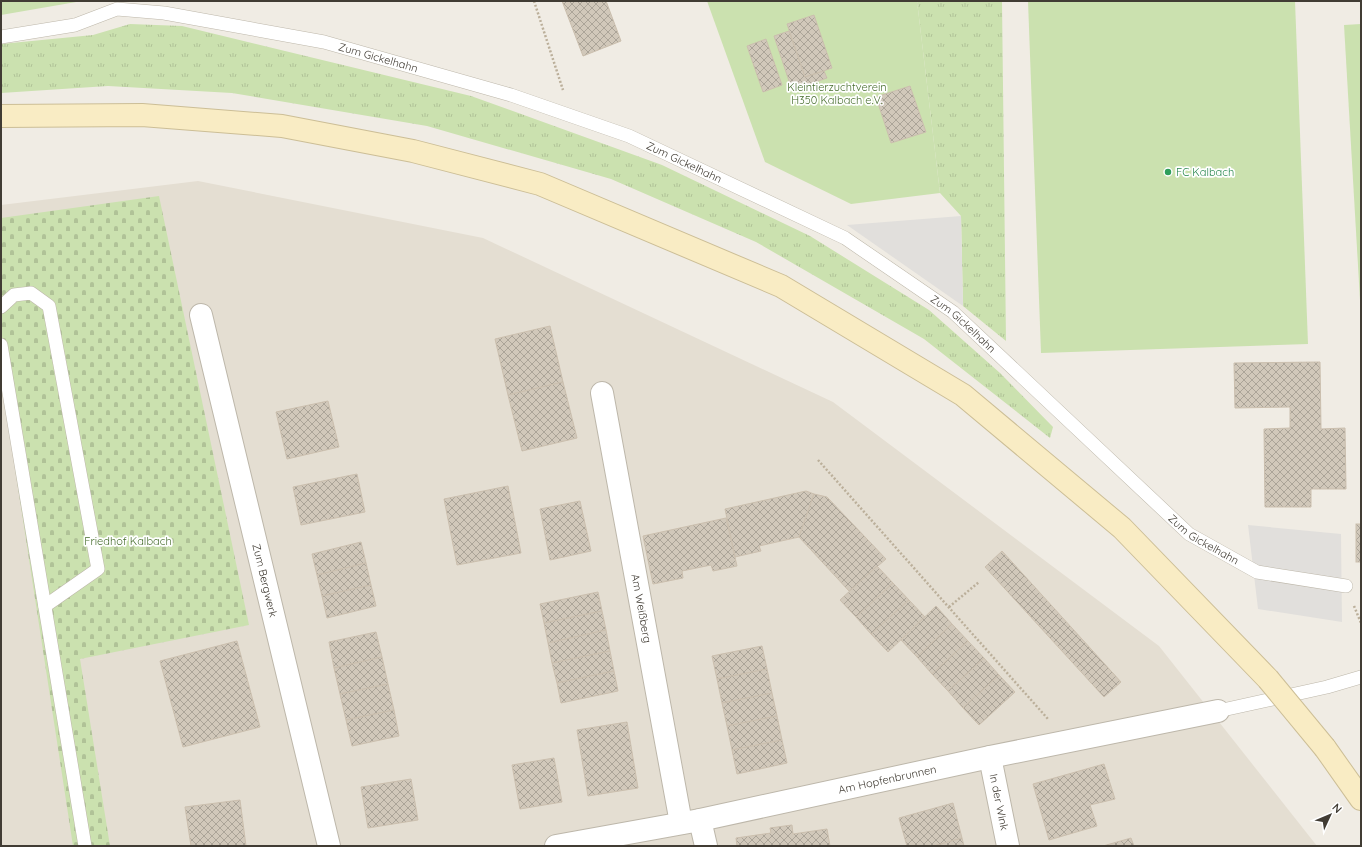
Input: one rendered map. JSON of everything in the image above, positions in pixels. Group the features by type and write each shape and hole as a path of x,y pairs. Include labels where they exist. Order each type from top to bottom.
{"main road":[{"path":"1,116 142,115 282,126 413,151 540,184 781,286 963,395 1122,528 1268,679 1325,748 1361,799"}],"street":[{"name":"Zum Bergwerk","path":"200,315 329,846"},
{"name":"Am Weißberg","path":"602,393 691,821 706,846"},
{"name":"Am Hopfenbrunnen","path":"556,846 691,821 990,757 1218,711"},
{"name":"In der Wink","path":"990,757 1008,846"}],"lane":[{"name":"Zum Gickelhahn","path":"1,37 75,25 117,9 164,13 324,42 511,95 629,136 845,238 953,312 1189,534 1257,572 1346,586"},
{"path":"1,307 14,295 31,293 49,306 98,569 45,606"},
{"path":"1,345 85,846"},
{"path":"1218,711 1327,687 1361,677"}],"path":[{"path":"534,1 563,90 554,110"},
{"path":"818,460 1052,724"},
{"path":"949,607 979,582"}],"shaded area":[{"path":"198,181 483,238 833,402 1159,646 1317,846 1,846 1,205"},
{"path":"961,216 963,306 847,225"},
{"path":"1248,525 1341,534 1342,622 1258,609"}],"green space":[{"path":"1,1 82,1 1,15"},
{"name":"Kleintierzuchtverein H350 Kalbach e.V.","path":"707,1 917,1 940,193 851,204 765,162"},
{"path":"917,1 1002,1 1006,341 963,306 961,216 940,193"},
{"name":"FC Kalbach","path":"1028,1 1295,1 1308,344 1041,353"},
{"path":"130,24 182,26 471,96 662,165 810,236 929,310 1000,373 1053,427 1050,438 924,339 756,242 611,179 427,126 232,93 108,86 1,93 1,44 93,35"},
{"path":"1361,24 1361,317 1344,25"},
{"name":"Friedhof Kalbach","path":"159,196 249,625 80,659 110,846 73,846 1,377 1,218"}],"building":[{"path":"562,1 606,1 621,41 583,56"},
{"path":"814,15 832,68 805,77 787,24"},
{"path":"789,31 805,77 824,71 827,78 792,90 774,36"},
{"path":"766,39 782,85 763,92 747,46"},
{"path":"910,86 926,132 891,143 876,97"},
{"path":"550,326 563,382 508,395 495,339"},
{"path":"1320,362 1321,429 1345,428 1346,489 1311,489 1311,507 1265,507 1264,429 1290,428 1290,407 1235,408 1234,363"},
{"path":"563,382 577,438 522,451 508,395"},
{"path":"328,401 339,447 287,459 276,412"},
{"path":"357,474 365,512 301,525 293,487"},
{"path":"508,486 521,553 457,565 444,499"},
{"path":"806,491 814,494 799,537 759,546 761,551 735,557 725,509"},
{"path":"814,494 827,497 886,559 849,591 799,537"},
{"path":"580,501 591,551 550,560 540,509"},
{"path":"726,518 737,566 713,571 711,565 682,571 683,578 653,584 643,536"},
{"path":"1356,524 1361,524 1361,562 1356,562"},
{"path":"361,542 366,563 317,575 312,554"},
{"path":"1002,551 1121,682 1104,697 985,567"},
{"path":"366,563 371,585 322,596 317,575"},
{"path":"877,566 893,583 856,617 840,600"},
{"path":"893,583 909,600 871,634 856,617"},
{"path":"371,585 376,606 327,618 322,596"},
{"path":"598,592 602,611 544,623 540,604"},
{"path":"909,600 925,617 888,652 871,634"},
{"path":"936,606 952,624 917,657 901,640"},
{"path":"602,611 606,630 548,643 544,623"},
{"path":"952,624 968,641 932,674 917,657"},
{"path":"606,630 610,651 552,663 548,643"},
{"path":"376,632 382,657 334,668 329,642"},
{"path":"237,641 260,727 183,747 160,661"},
{"path":"968,641 984,658 948,691 932,674"},
{"path":"762,646 767,669 717,679 712,656"},
{"path":"610,651 614,671 557,683 552,663"},
{"path":"382,657 388,684 340,694 334,668"},
{"path":"984,658 999,675 963,708 948,691"},
{"path":"767,669 772,693 722,703 717,679"},
{"path":"614,671 618,691 561,703 557,683"},
{"path":"999,675 1015,692 979,725 963,708"},
{"path":"388,684 394,710 346,720 340,694"},
{"path":"772,693 777,716 727,726 722,703"},
{"path":"394,710 399,736 352,746 346,720"},
{"path":"777,716 782,740 732,750 727,726"},
{"path":"627,722 638,788 588,796 577,730"},
{"path":"782,740 787,763 737,774 732,750"},
{"path":"554,758 562,802 520,809 512,765"},
{"path":"1104,764 1115,799 1090,805 1097,826 1049,840 1033,784"},
{"path":"411,779 418,820 368,828 361,787"},
{"path":"240,800 246,846 191,846 185,807"},
{"path":"953,803 962,838 934,846 907,846 899,818"},
{"path":"792,825 793,834 827,829 830,846 737,846 736,838 771,833 770,828"},
{"path":"962,838 964,846 934,846"},
{"path":"1131,838 1134,846 1103,846"}],"place":[{"name":"FC Kalbach","path":"1168,172"}]}
